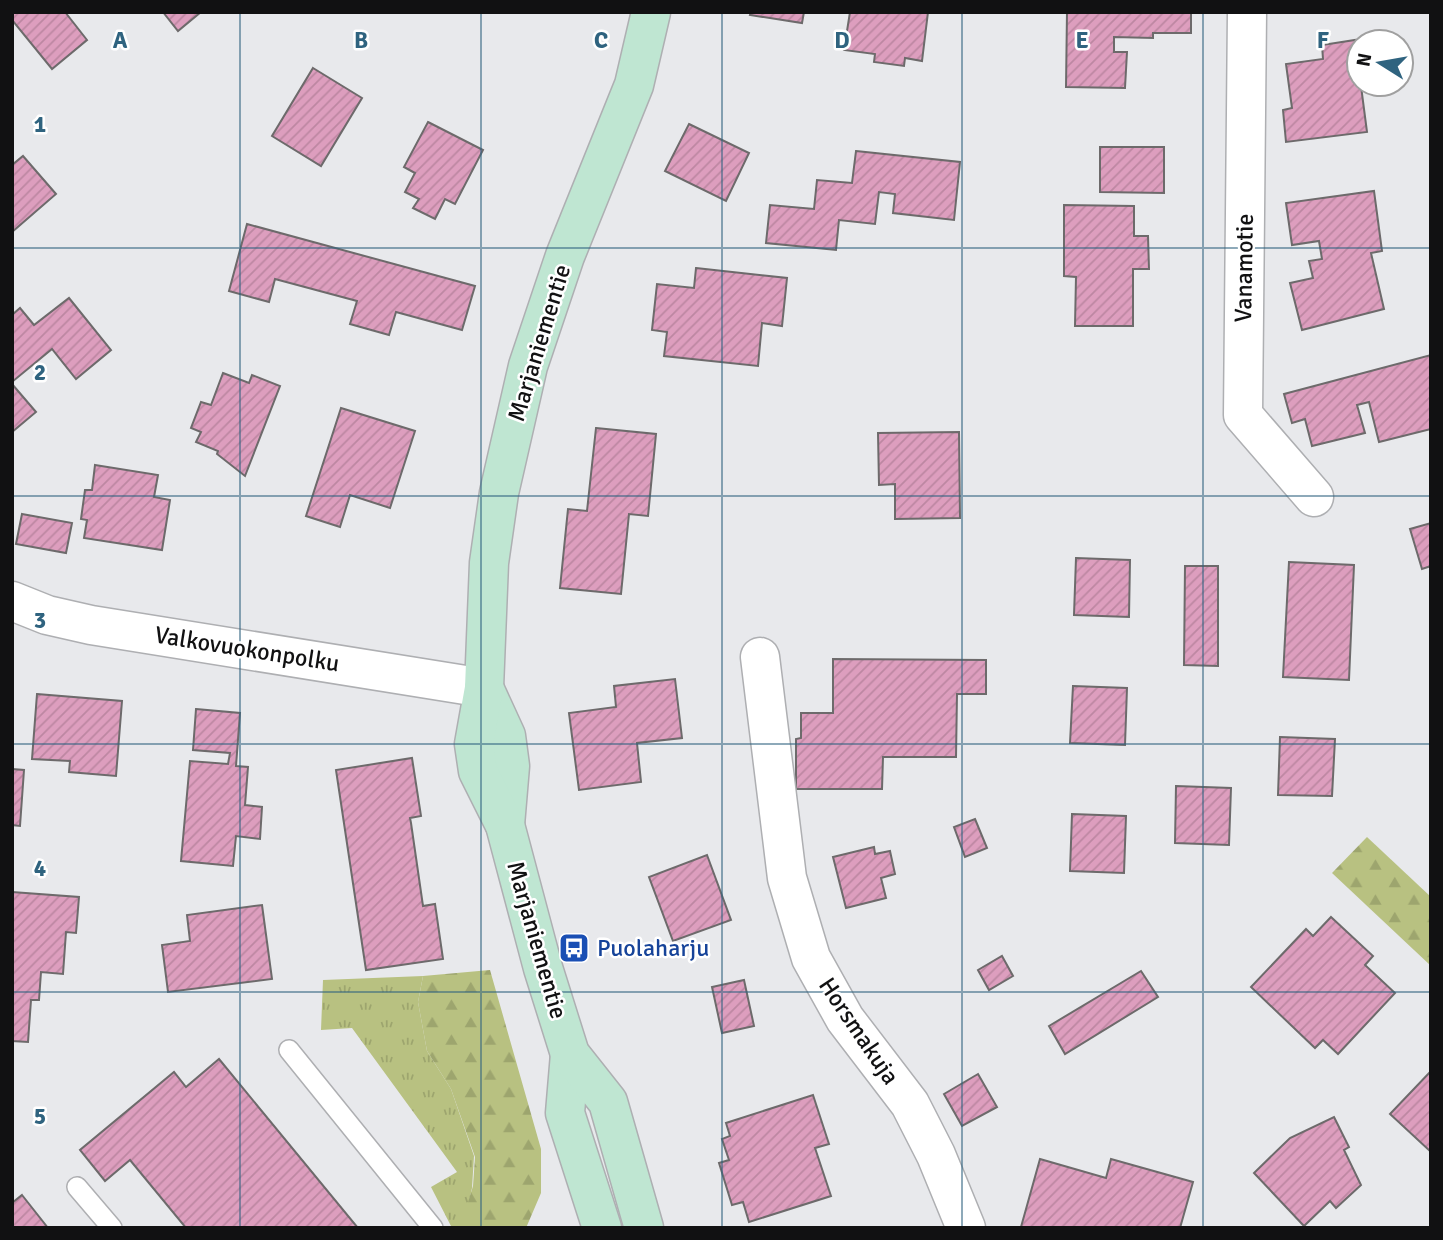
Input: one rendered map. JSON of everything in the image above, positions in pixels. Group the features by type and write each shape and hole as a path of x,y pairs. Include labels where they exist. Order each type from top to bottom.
{"street":[{"name":"Marjaniementie","path":"570,1054 565,1113 596,1225 643,1228 608,1102 570,1054 543,968 505,825 510,766 506,736 484,688 490,552 499,493 528,366 565,256 634,85 651,12"},
{"name":"Vanamotie","path":"1247,12 1243,415 1314,497"},
{"name":"Valkovuokonpolku","path":"12,601 47,615 91,625 484,688"},
{"name":"Horsmakuja","path":"760,657 787,878 811,958 845,1019 911,1104 936,1155 966,1228"}],"lane":[{"path":"289,1050 433,1228"},
{"path":"77,1187 112,1228"}],"green space":[{"path":"1367,837 1431,897 1431,966 1332,873"},
{"path":"490,970 541,1149 541,1193 526,1228 463,1228 461,1225 473,1186 475,1157 451,1089 427,1051 418,1002 423,976"},
{"path":"423,976 418,1002 427,1051 451,1089 474,1156 472,1188 463,1228 452,1228 431,1187 457,1172 352,1028 321,1030 323,980"}],"building":[{"path":"12,12 65,12 87,40 52,69 12,20"},
{"path":"163,12 201,12 178,31"},
{"path":"751,12 804,12 802,23 750,15"},
{"path":"850,12 928,12 922,61 905,58 904,66 874,62 875,54 844,50"},
{"path":"1067,12 1191,12 1191,33 1153,33 1153,38 1114,37 1114,52 1127,52 1125,88 1066,87"},
{"path":"1345,42 1345,98 1363,98 1367,132 1286,142 1283,110 1292,108 1286,64 1323,59 1322,45"},
{"path":"313,68 362,98 321,166 272,136"},
{"path":"428,122 483,150 455,204 445,199 435,219 413,208 419,199 405,192 415,173 404,167"},
{"path":"689,124 749,153 726,201 665,171"},
{"path":"1100,147 1164,147 1164,193 1100,192"},
{"path":"856,151 960,162 954,220 893,213 895,194 879,192 875,224 839,220 836,250 766,243 770,205 814,209 817,180 852,183"},
{"path":"23,156 56,194 12,232 12,165"},
{"path":"1374,191 1382,251 1371,253 1384,309 1302,330 1290,283 1313,278 1309,261 1322,259 1319,241 1292,245 1286,203"},
{"path":"1064,205 1134,206 1134,236 1148,236 1149,269 1133,269 1133,326 1075,326 1076,277 1064,276"},
{"path":"247,224 475,286 462,330 396,312 389,335 350,324 357,301 275,279 269,302 229,291"},
{"path":"696,268 787,278 782,326 762,323 758,366 664,356 667,332 652,330 657,284 694,288"},
{"path":"69,298 111,350 76,379 52,349 12,382 12,315 20,308 34,325"},
{"path":"1431,355 1431,429 1379,442 1369,402 1357,405 1365,433 1312,446 1305,419 1292,423 1284,394"},
{"path":"223,373 249,383 252,375 280,386 245,476 217,454 218,451 196,442 201,432 191,428 201,402 211,405"},
{"path":"12,384 36,412 12,432"},
{"path":"341,408 415,431 390,508 350,495 340,527 306,516"},
{"path":"596,428 656,434 648,516 629,514 621,594 560,588 568,509 587,511"},
{"path":"959,432 960,518 895,519 895,484 879,485 878,433"},
{"path":"95,465 158,475 154,497 170,500 162,550 84,538 87,520 81,519 85,490 92,490"},
{"path":"22,514 72,523 66,553 16,544"},
{"path":"1431,523 1431,566 1422,569 1410,529"},
{"path":"1076,558 1130,560 1129,617 1074,615"},
{"path":"1289,562 1354,565 1349,680 1283,677"},
{"path":"1185,566 1218,566 1218,666 1184,665"},
{"path":"833,659 986,660 986,694 957,694 956,757 883,757 882,789 796,789 796,739 801,738 801,713 833,713"},
{"path":"675,679 682,738 637,743 641,782 579,790 569,713 616,707 614,686"},
{"path":"1073,686 1127,688 1125,745 1070,743"},
{"path":"37,694 122,701 116,776 69,772 70,761 32,759"},
{"path":"196,709 240,713 236,766 248,767 245,805 262,807 260,839 236,836 233,866 181,861 190,761 228,764 230,753 193,750"},
{"path":"1280,737 1335,739 1332,796 1278,795"},
{"path":"412,758 421,816 410,818 423,906 435,904 443,959 366,970 336,770"},
{"path":"12,769 24,770 20,826 12,825"},
{"path":"1176,786 1231,788 1229,845 1175,843"},
{"path":"1072,814 1126,816 1124,873 1070,871"},
{"path":"975,819 987,848 965,857 954,827"},
{"path":"874,847 875,854 890,851 895,874 881,878 886,898 846,908 833,857"},
{"path":"707,855 731,920 673,941 649,877"},
{"path":"12,892 79,897 76,933 66,932 63,974 41,972 39,1000 31,1000 28,1042 12,1041"},
{"path":"262,905 272,979 168,992 162,945 190,941 187,915"},
{"path":"1331,917 1373,956 1365,965 1395,993 1338,1054 1323,1040 1315,1048 1251,987 1306,929 1313,936"},
{"path":"1002,956 1013,976 989,990 978,970"},
{"path":"1141,971 1158,997 1065,1054 1049,1026"},
{"path":"744,980 754,1026 722,1033 712,987"},
{"path":"219,1059 358,1228 186,1228 130,1160 105,1181 80,1150 174,1072 186,1087"},
{"path":"1431,1071 1431,1152 1390,1114"},
{"path":"978,1074 997,1107 962,1126 944,1094"},
{"path":"813,1095 829,1144 815,1148 831,1196 749,1222 743,1202 732,1205 719,1163 729,1160 722,1139 730,1136 726,1123"},
{"path":"1334,1117 1349,1147 1344,1150 1361,1185 1336,1208 1330,1201 1304,1226 1254,1173 1290,1138"},
{"path":"1040,1159 1106,1178 1111,1159 1193,1182 1180,1228 1021,1227"},
{"path":"22,1195 48,1228 12,1228 12,1203"}],"place":[{"name":"Puolaharju","path":"574,948"}]}
